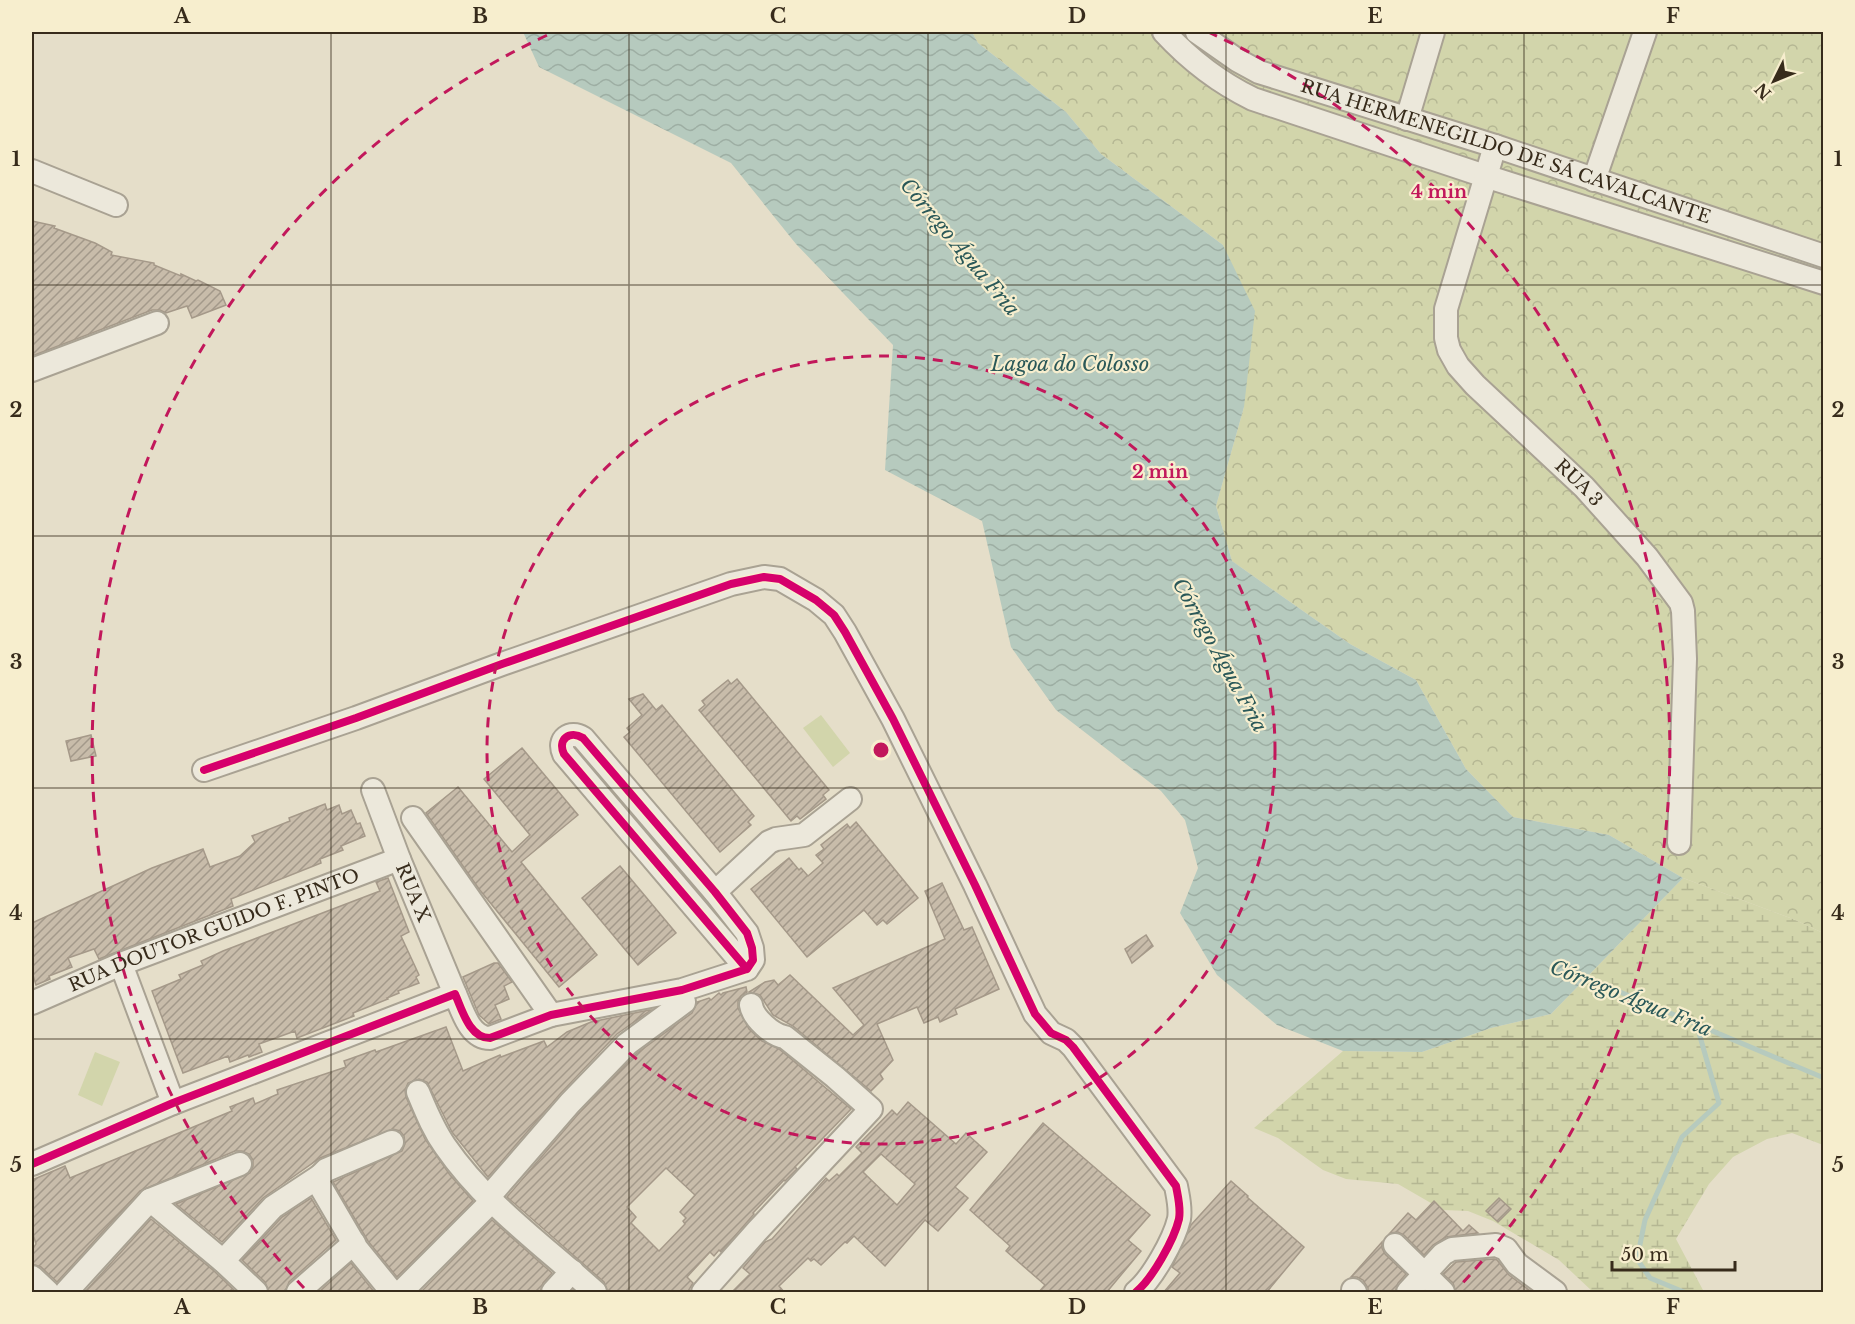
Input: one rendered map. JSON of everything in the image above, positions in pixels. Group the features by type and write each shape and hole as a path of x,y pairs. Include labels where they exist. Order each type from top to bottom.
{"street":[{"name":"RUA HERMENEGILDO DE SÁ CAVALCANTE","path":"1164,32 1196,62 1238,92 1253,99 1485,176 1824,283"},
{"name":"RUA HERMENEGILDO DE SÁ CAVALCANTE","path":"1197,32 1237,60 1259,72 1495,146 1824,256"},
{"path":"1407,119 1434,32"},
{"path":"1594,180 1645,32"},
{"name":"RUA 3","path":"1495,146 1446,309 1446,338 1449,350 1463,372 1584,487 1647,557 1681,603 1684,659 1679,843"},
{"path":"32,171 116,205"},
{"path":"32,370 157,323"},
{"path":"204,770 731,584 764,576 780,579 798,589 834,615 856,651 893,719 970,875 1035,1014 1051,1033 1066,1040 1073,1047 1176,1186 1180,1206 1179,1221 1153,1274 1136,1293"},
{"path":"413,818 551,1015 683,996 747,969 753,960 747,933 715,892 583,738 576,734 569,734 563,740 561,747 564,754 747,969"},
{"name":"RUA X","path":"373,790 455,994 473,1030 483,1038 490,1038 551,1015"},
{"path":"715,892 769,842 804,835 850,799"},
{"name":"RUA DOUTOR GUIDO F. PINTO","path":"32,1004 122,964 399,859"},
{"path":"122,964 173,1103"},
{"path":"32,1164 173,1103 455,994"},
{"path":"401,1293 491,1202 492,1193 570,1103 627,1044 683,996"},
{"path":"703,1293 757,1231 871,1109 794,1044 785,1037 778,1036 752,1012 751,1005"},
{"path":"418,1092 432,1125 445,1146 491,1202 595,1293"},
{"path":"223,1261 273,1207 333,1167 392,1142"},
{"path":"66,1293 150,1200 240,1164"},
{"path":"320,1176 320,1187 354,1243 392,1293"},
{"path":"150,1200 223,1261 256,1293"},
{"path":"298,1293 354,1243"},
{"path":"1395,1245 1443,1293"},
{"path":"1408,1293 1443,1254 1452,1250 1496,1245 1506,1249 1517,1264 1555,1293"},
{"path":"553,1293 572,1271"},
{"path":"32,1277 48,1293"}],"green space":[{"path":"972,32 1823,32 1823,933 1793,919 1683,878 1609,835 1513,817 1466,769 1416,680 1350,644 1232,561 1216,506 1244,407 1223,245 1101,154 1066,112 978,43"},
{"path":"821,715 850,753 833,767 803,728"},
{"path":"1683,878 1793,919 1823,933 1823,1145 1792,1133 1767,1139 1733,1157 1709,1184 1676,1239 1704,1292 1593,1292 1559,1260 1493,1221 1468,1211 1443,1210 1398,1184 1346,1179 1323,1170 1278,1138 1254,1128 1343,1051 1422,1052 1491,1028 1551,1014"},
{"path":"95,1052 120,1062 102,1106 78,1095"}],"water":[{"name":"Lagoa do Colosso","path":"523,32 972,32 978,43 1066,112 1101,154 1223,245 1255,311 1244,407 1216,506 1232,561 1350,644 1416,680 1466,769 1513,817 1609,835 1683,878 1551,1014 1491,1028 1422,1052 1343,1051 1277,1025 1217,975 1180,913 1198,868 1185,820 1161,791 1056,710 1011,647 982,521 885,470 893,345 796,244 731,163 539,67"}],"building":[{"path":"32,221 55,226 54,228 95,243 112,252 111,255 154,263 154,265 181,276 181,274 198,280 220,291 226,305 192,318 187,306 166,313 152,310 32,356"},
{"path":"737,679 829,790 823,795 826,799 800,819 797,816 791,821 699,710 705,705 702,701 728,680 731,684"},
{"path":"643,694 656,710 662,705 754,816 748,822 751,825 720,852 624,737 630,732 627,728 642,715 629,699"},
{"path":"91,735 96,756 71,761 66,741"},
{"path":"522,748 578,815 521,862 597,955 559,987 479,889 426,813 458,787 512,852 530,835 484,779"},
{"path":"325,804 327,810 339,805 342,814 351,810 365,836 341,846 343,850 320,859 321,863 231,899 233,906 99,959 94,949 68,958 72,967 49,976 50,979 36,985 32,972 32,923 152,868 203,849 210,867 240,856 255,842 252,836"},
{"path":"856,822 918,898 887,924 883,920 877,925 864,910 807,957 751,889 789,858 799,870 801,868 808,876 823,863 816,855 824,849 821,845 847,824 850,828"},
{"path":"620,866 676,933 638,965 582,898"},
{"path":"388,878 409,932 401,936 419,975 416,977 419,983 353,1013 354,1016 297,1038 295,1031 259,1044 262,1052 249,1057 248,1055 230,1062 228,1056 183,1073 152,991 181,979 179,975 203,965 201,961 223,951 380,891 376,882"},
{"path":"942,883 964,930 972,927 999,989 955,1009 957,1014 940,1022 938,1017 924,1023 917,1007 877,1024 893,1060 880,1074 883,1079 871,1091 793,1026 773,1015 760,995 749,992 765,982 774,980 778,985 790,975 853,1035 864,1025 833,988 945,939 925,891"},
{"path":"1146,935 1153,946 1132,963 1125,949"},
{"path":"498,963 512,982 504,986 509,999 495,1005 501,1019 489,1024 479,1015 463,977"},
{"path":"746,987 747,992 738,1001 738,1008 749,1029 762,1041 779,1049 851,1109 795,1167 797,1169 753,1213 721,1252 719,1250 714,1256 710,1252 687,1277 693,1283 687,1293 608,1293 604,1282 507,1197 580,1112 636,1054 692,1013 697,1002 709,998 711,1000 719,993 721,995","holes":["666,1168 695,1195 680,1212 686,1218 683,1221 685,1224 659,1251 631,1223 636,1217 627,1207"]},
{"path":"651,1010 617,1034 560,1094 488,1177 452,1132 427,1082 419,1079 408,1083 405,1090 406,1097 425,1139 450,1175 473,1201 397,1277 368,1241 333,1182 402,1151 405,1144 404,1136 400,1131 393,1129 320,1158 263,1198 222,1242 176,1204 250,1173 253,1160 249,1154 242,1151 235,1151 140,1191 57,1282 41,1267 32,1264 32,1250 36,1244 32,1231 32,1180 65,1166 70,1178 232,1111 230,1107 253,1098 255,1104 278,1094 277,1090 346,1067 344,1061 446,1027 463,1071 500,1055 501,1057 544,1041 547,1047 567,1032 591,1022"},
{"path":"908,1102 956,1144 966,1133 987,1152 955,1187 968,1198 938,1231 925,1220 885,1266 854,1236 821,1265 814,1259 811,1261 808,1258 779,1286 785,1293 731,1293 750,1274 743,1268 765,1242 772,1239 826,1178 829,1181 837,1174 839,1176 862,1153 856,1147 892,1110 897,1115","holes":["881,1154 915,1184 897,1205 863,1172"]},
{"path":"1043,1123 1150,1215 1128,1240 1141,1251 1106,1293 1038,1293 1045,1285 1006,1251 1010,1246 970,1210"},
{"path":"1231,1181 1304,1247 1266,1293 1163,1293 1180,1273 1172,1267 1191,1225"},
{"path":"311,1198 336,1240 289,1282 285,1293 269,1293 265,1282 242,1260 282,1217"},
{"path":"1499,1198 1511,1209 1498,1222 1486,1211"},
{"path":"1434,1201 1463,1231 1469,1225 1478,1233 1446,1237 1433,1245 1424,1255 1404,1235 1398,1232 1390,1233 1408,1213 1416,1220"},
{"path":"151,1219 214,1271 237,1293 84,1293"},
{"path":"492,1220 552,1273 543,1283 540,1293 420,1293"},
{"path":"1382,1242 1385,1254 1406,1274 1398,1283 1395,1293 1368,1293 1363,1280 1351,1277"},
{"path":"1494,1259 1509,1275 1533,1293 1456,1293 1453,1283 1443,1274 1456,1262"},
{"path":"351,1263 375,1293 318,1293"}],"waterway":[{"name":"Córrego Água Fria","path":"1582,976 1824,1078"},
{"path":"1684,1292 1650,1278 1637,1259 1645,1220 1682,1137 1719,1103 1697,1026"}],"cycle path":[{"path":"204,770 731,584 764,577 780,579 816,600 834,615 893,719 975,885 1035,1014 1051,1033 1066,1040 1073,1047 1176,1186 1180,1211 1176,1228 1155,1269 1136,1292"},
{"path":"32,1164 173,1103 455,994 467,1022 477,1033 490,1038 551,1015 682,990 747,969 753,960 747,933 715,892 583,738 569,736 562,744 564,754 747,969"}]}
